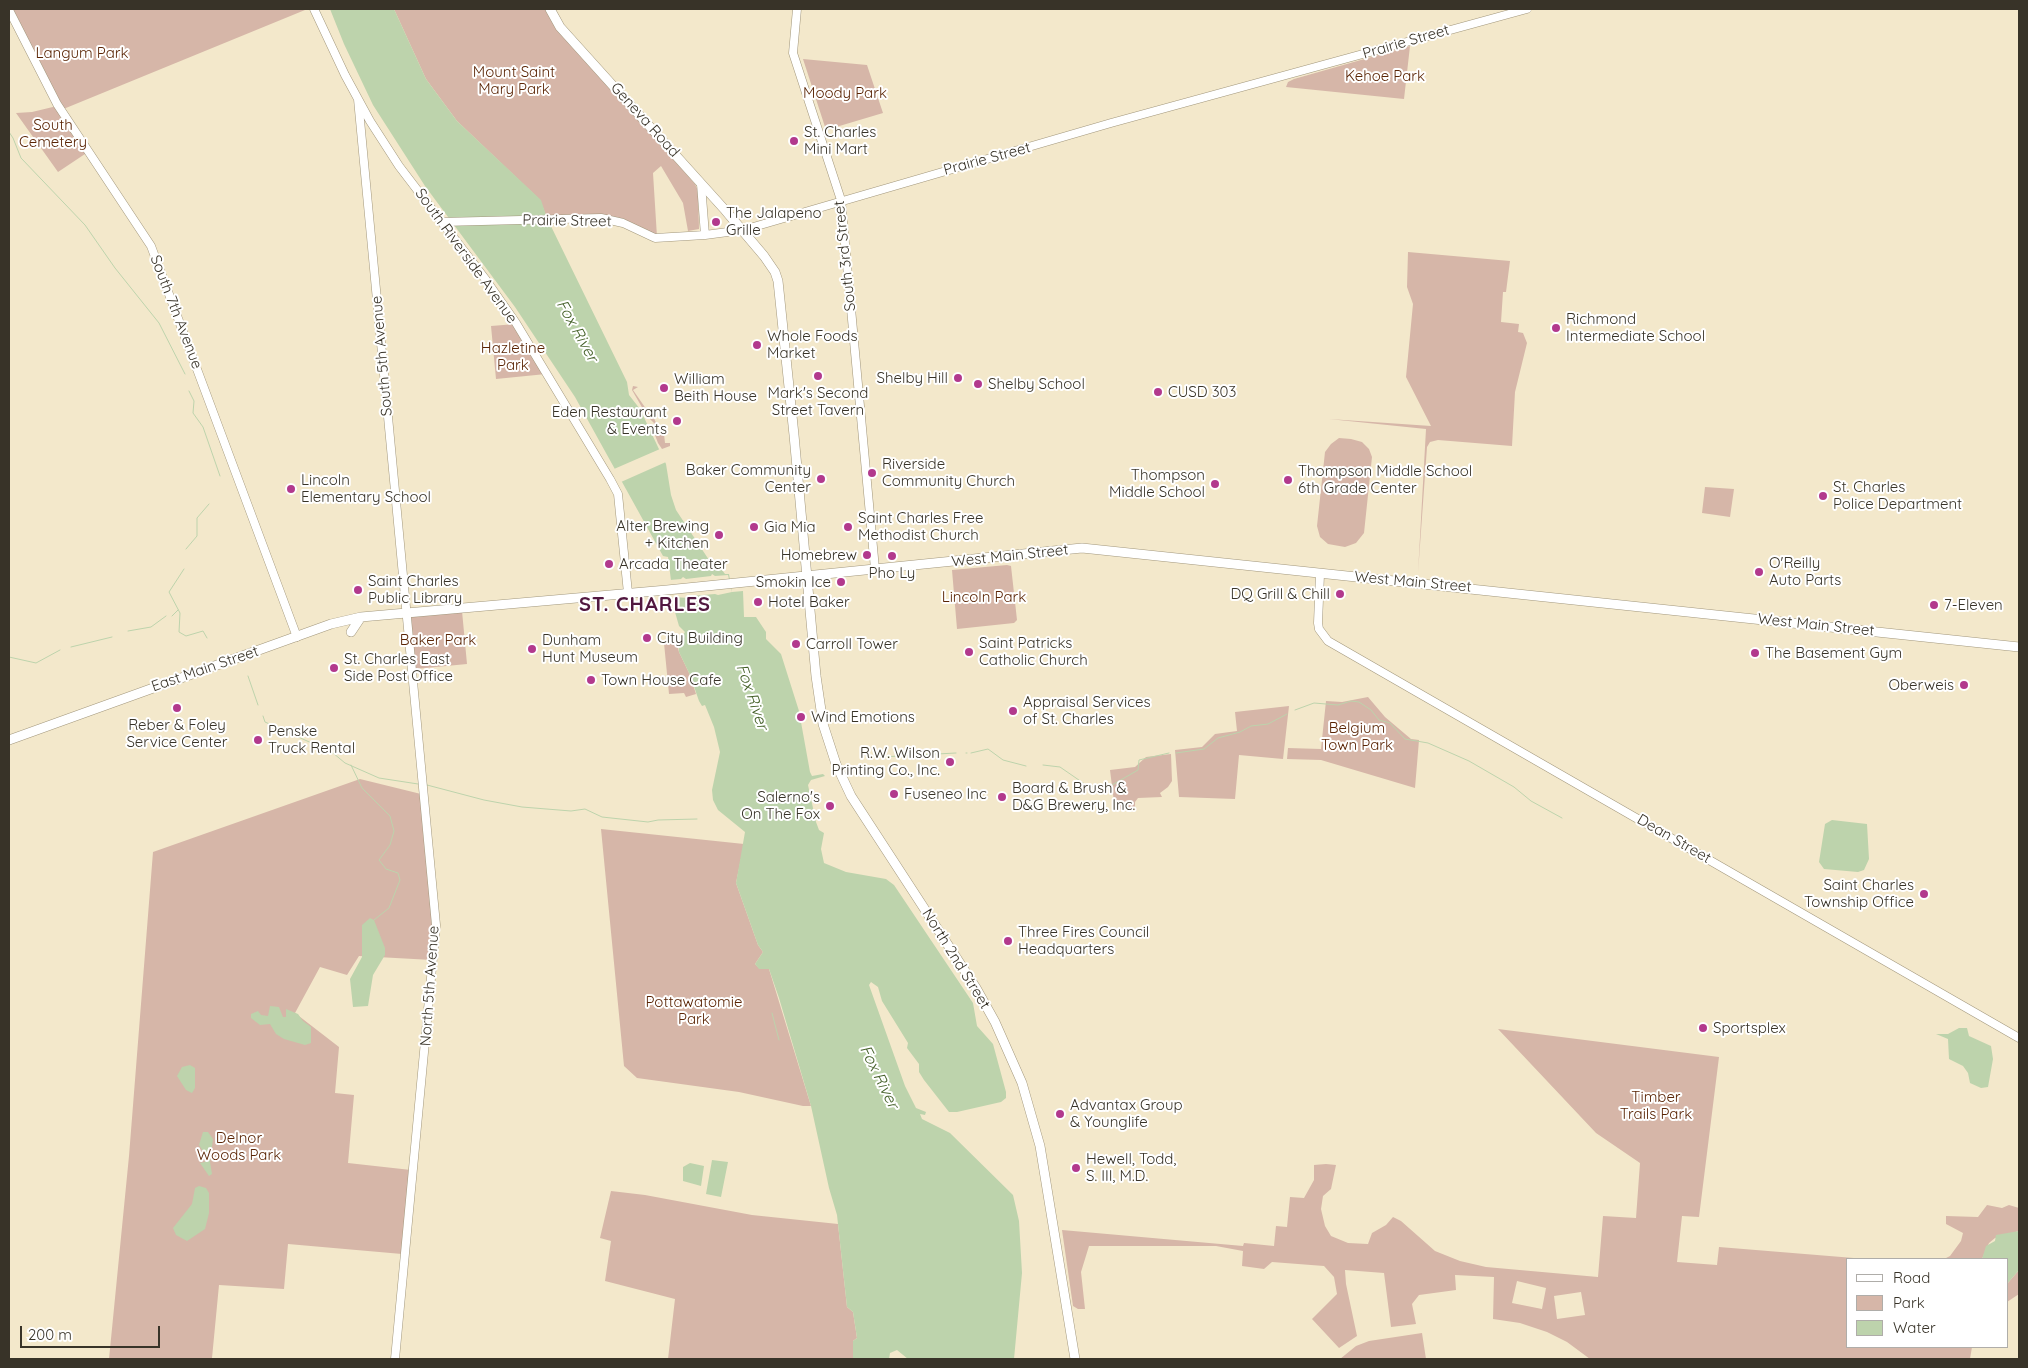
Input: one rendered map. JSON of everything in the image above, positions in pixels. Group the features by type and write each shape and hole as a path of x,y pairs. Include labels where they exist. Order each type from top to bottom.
{"main road":[{"name":"Geneva Road","path":"550,9 560,27 742,230"},
{"name":"North 2nd Street","path":"742,230 771,266 778,281 819,704 836,764 856,805 976,988 1011,1055 1030,1105 1044,1164 1075,1359"},
{"name":"West Main Street","path":"628,593 1089,548 2019,647"},
{"name":"East Main Street","path":"9,740 339,622 361,617 628,593"}],"street":[{"name":"South Riverside Avenue","path":"314,9 331,49 358,99 399,166 516,323 618,494 628,593"},
{"name":"South 3rd Street","path":"797,9 793,53 841,200 875,569"},
{"name":"Prairie Street","path":"442,222 560,219 613,220 655,238 705,235 742,230 841,200 1527,9"},
{"name":"South 7th Avenue","path":"9,10 57,104 151,246 297,638"},
{"name":"South 5th Avenue","path":"358,99 405,614"},
{"path":"701,184 705,235"},
{"name":"Dean Street","path":"1320,574 1318,623 1328,640 2019,1038"},
{"name":"North 5th Avenue","path":"395,1359 436,942 422,777 405,614"}],"green space":[{"name":"Langum Park","path":"9,9 305,9 305,10 61,110"},
{"name":"Mount Saint Mary Park","path":"394,9 545,9 555,24 695,184 698,191 699,229 688,231 683,203 661,166 653,173 657,237 624,221 547,218 540,200 457,121 426,79"},
{"name":"Kehoe Park","path":"1410,46 1404,99 1286,87 1288,82 1294,79"},
{"name":"Moody Park","path":"803,59 867,65 883,113 826,130"},
{"name":"South Cemetery","path":"57,106 88,152 58,172 16,113 32,112"},
{"path":"1408,252 1510,261 1506,292 1503,292 1501,322 1519,324 1518,332 1523,333 1527,343 1515,392 1512,446 1438,440 1430,442 1427,447 1418,573 1426,429 1329,419 1431,426 1406,377 1413,304 1407,287"},
{"name":"Hazletine Park","path":"516,324 546,374 496,379 491,326"},
{"path":"633,386 638,387 633,390 651,416 653,416 661,434 664,434 665,443 670,443 670,446 662,449 658,443 653,430 654,423 647,416 632,390"},
{"path":"1339,438 1362,442 1369,449 1372,457 1364,533 1356,543 1345,547 1328,544 1320,537 1317,526 1325,452"},
{"path":"1705,487 1734,489 1730,517 1702,513"},
{"name":"Lincoln Park","path":"1011,566 1017,620 1014,623 957,629 952,570"},
{"name":"Baker Park","path":"462,611 467,664 415,669 409,617"},
{"path":"675,637 696,694 686,697 684,693 669,694 664,643"},
{"name":"Belgium Town Park","path":"1368,697 1385,717 1411,739 1419,740 1415,788 1321,760 1287,759 1288,748 1321,749 1326,701 1342,702"},
{"path":"1289,706 1283,759 1239,755 1235,799 1179,797 1175,750 1202,747 1215,734 1237,731 1235,712"},
{"path":"1171,754 1172,781 1160,793 1162,797 1138,798 1135,802 1135,808 1115,810 1110,770 1135,767 1146,757"},
{"name":"Delnor Woods Park","path":"360,779 421,794 434,925 432,960 359,956 347,975 320,967 295,1013 339,1047 335,1093 354,1095 348,1163 411,1170 402,1254 288,1244 284,1289 219,1285 212,1358 109,1359 129,1156 153,852"},
{"name":"Pottawatomie Park","path":"601,829 744,844 736,883 758,945 763,952 755,964 760,969 769,969 811,1106 803,1106 739,1092 637,1078 624,1066"},
{"name":"Timber Trails Park","path":"1498,1029 1719,1057 1699,1217 1682,1216 1677,1262 1717,1265 1719,1247 1854,1258 1846,1258 1846,1348 1972,1348 1970,1359 1590,1359 1567,1342 1547,1332 1520,1323 1493,1319 1494,1277 1455,1275 1456,1290 1419,1295 1412,1304 1416,1324 1391,1327 1384,1273 1345,1270 1346,1284 1357,1336 1339,1348 1312,1319 1337,1294 1334,1277 1324,1266 1272,1262 1264,1269 1242,1266 1243,1251 1216,1246 1089,1246 1081,1272 1085,1309 1078,1309 1073,1306 1062,1230 1243,1246 1244,1243 1274,1246 1276,1226 1287,1227 1290,1197 1304,1198 1314,1180 1314,1165 1326,1164 1336,1165 1331,1189 1323,1196 1321,1209 1325,1226 1331,1236 1348,1243 1368,1244 1372,1233 1386,1225 1393,1217 1401,1221 1435,1251 1460,1261 1486,1267 1598,1277 1603,1216 1636,1218 1640,1163 1596,1133","holes":["1517,1281 1546,1288 1542,1309 1512,1303","1581,1292 1585,1315 1557,1319 1554,1296"]},
{"path":"611,1191 645,1195 752,1215 838,1224 847,1307 853,1312 857,1338 853,1341 853,1359 668,1359 675,1299 605,1281 611,1241 600,1238"},
{"path":"1987,1205 2002,1208 2009,1205 2019,1208 2019,1231 1995,1238 1989,1243 1982,1258 1946,1258 1950,1256 1961,1241 1963,1233 1946,1224 1946,1216 1978,1217"},
{"path":"2019,1270 2019,1294 2008,1301 2008,1283"},
{"path":"1422,1333 1426,1359 1340,1359 1356,1346 1369,1341"}],"water":[{"name":"Fox River","path":"330,9 394,9 426,79 457,121 541,200 547,218 627,382 629,395 640,409 666,464 671,495 676,510 709,560 716,562 725,574 729,574 732,592 743,591 744,617 756,617 766,632 766,639 781,654 799,711 810,772 812,776 823,774 825,776 811,780 808,785 816,822 819,830 824,833 821,849 824,863 846,872 886,879 894,885 973,1003 977,1026 993,1044 1006,1098 1001,1102 957,1112 949,1112 919,1072 919,1064 907,1048 908,1043 882,1001 878,987 871,982 869,985 905,1086 916,1108 926,1112 925,1115 920,1114 922,1119 950,1133 1013,1195 1019,1221 1022,1273 1014,1359 908,1359 897,1350 890,1353 889,1359 853,1359 853,1341 857,1338 853,1312 847,1307 837,1215 829,1188 811,1106 779,998 769,969 759,969 755,964 763,952 758,945 736,883 745,832 718,810 713,800 712,790 720,752 714,727 705,705 702,706 699,701 679,652 678,642 683,639 682,636 685,632 679,626 675,612 668,557 663,556 575,397 515,307 425,186 373,105 344,44"},
{"path":"1832,820 1867,824 1869,859 1864,870 1858,872 1824,869 1819,862 1825,824"},
{"path":"370,918 374,920 385,948 385,955 373,975 368,1006 353,1007 350,979 362,957 362,925"},
{"path":"270,1006 279,1007 283,1017 286,1017 286,1009 298,1014 311,1027 311,1043 305,1045 284,1039 276,1034 270,1024 260,1025 251,1018 251,1014 258,1011 261,1015 268,1016"},
{"path":"1959,1028 1967,1028 1969,1036 1991,1046 1993,1059 1988,1087 1981,1088 1970,1083 1968,1073 1963,1066 1949,1059 1948,1039 1936,1034 1948,1034"},
{"path":"190,1065 195,1068 195,1088 192,1093 186,1090 177,1076 182,1067"},
{"path":"203,1132 208,1132 213,1139 210,1162 212,1174 209,1176 200,1163 205,1162 206,1156 199,1145"},
{"path":"712,1160 728,1162 721,1197 706,1194"},
{"path":"690,1163 704,1166 701,1186 683,1181 683,1167"},
{"path":"199,1186 206,1188 209,1193 209,1213 205,1229 187,1241 176,1235 173,1228 192,1204 195,1188"},
{"path":"2019,1231 2019,1270 2008,1283 2008,1258 1982,1258 1986,1246 1995,1241 1996,1235"}],"pier":[{"path":"660,449 666,462 621,482 614,469"},
{"path":"712,574 715,576 728,575 732,592 718,595 690,596 689,598 673,597 670,580 683,577 686,579 711,576"}],"waterway":[{"path":"9,132 21,158 85,225 115,268 159,323 185,374"},
{"path":"189,391 194,401 193,413 203,427 220,476"},
{"path":"186,549 197,536 197,518 209,504"},
{"path":"184,569 169,592 180,613 179,632 186,636 203,631 207,638"},
{"path":"172,616 178,610"},
{"path":"128,631 151,627 166,616"},
{"path":"71,647 112,637"},
{"path":"9,657 36,663 60,650"},
{"path":"248,676 258,705"},
{"path":"1295,710 1314,703 1338,705 1351,701 1359,702 1371,710 1379,720 1390,723 1405,739 1428,743 1469,761 1514,787 1531,801 1562,818"},
{"path":"1176,753 1204,749 1218,738 1240,732 1251,726 1268,724 1287,714"},
{"path":"263,716 265,722 316,745"},
{"path":"971,753 988,749 1003,760 1026,766"},
{"path":"326,751 333,753 345,763 379,778 418,784"},
{"path":"881,757 956,753"},
{"path":"1112,785 1138,770 1139,760 1169,753"},
{"path":"351,765 362,788 390,816 394,831 390,845 379,860 386,869 398,873 400,880 389,908 374,920"},
{"path":"1043,765 1060,767 1089,787 1101,786"},
{"path":"427,785 484,800 522,807 571,811 585,809 602,817 648,822 697,819"},
{"path":"772,1013 779,1040"}],"place":[{"name":"St. Charles Mini Mart","path":"794,141"},
{"name":"The Jalapeno Grille","path":"716,222"},
{"name":"Richmond Intermediate School","path":"1556,328"},
{"name":"Whole Foods Market","path":"757,345"},
{"name":"Mark's Second Street Tavern","path":"818,376"},
{"name":"Shelby Hill","path":"958,378"},
{"name":"Shelby School","path":"978,384"},
{"name":"William Beith House","path":"664,388"},
{"name":"CUSD 303","path":"1158,392"},
{"name":"Eden Restaurant & Events","path":"677,421"},
{"name":"Riverside Community Church","path":"872,473"},
{"name":"Baker Community Center","path":"821,479"},
{"name":"Thompson Middle School 6th Grade Center","path":"1288,480"},
{"name":"Thompson Middle School","path":"1215,484"},
{"name":"Lincoln Elementary School","path":"291,489"},
{"name":"St. Charles Police Department","path":"1823,496"},
{"name":"Gia Mia","path":"754,527"},
{"name":"Saint Charles Free Methodist Church","path":"848,527"},
{"name":"Alter Brewing + Kitchen","path":"719,535"},
{"name":"Homebrew","path":"867,555"},
{"name":"Pho Ly","path":"892,556"},
{"name":"Arcada Theater","path":"609,564"},
{"name":"O'Reilly Auto Parts","path":"1759,572"},
{"name":"Smokin Ice","path":"841,582"},
{"name":"Saint Charles Public Library","path":"358,590"},
{"name":"DQ Grill & Chill","path":"1340,594"},
{"name":"Hotel Baker","path":"758,602"},
{"name":"7-Eleven","path":"1934,605"},
{"name":"City Building","path":"647,638"},
{"name":"Carroll Tower","path":"796,644"},
{"name":"Dunham Hunt Museum","path":"532,649"},
{"name":"Saint Patricks Catholic Church","path":"969,652"},
{"name":"The Basement Gym","path":"1755,653"},
{"name":"St. Charles East Side Post Office","path":"334,668"},
{"name":"Town House Cafe","path":"591,680"},
{"name":"Oberweis","path":"1964,685"},
{"name":"Reber & Foley Service Center","path":"177,708"},
{"name":"Appraisal Services of St. Charles","path":"1013,711"},
{"name":"Wind Emotions","path":"801,717"},
{"name":"Penske Truck Rental","path":"258,740"},
{"name":"R.W. Wilson Printing Co., Inc.","path":"950,762"},
{"name":"Fuseneo Inc","path":"894,794"},
{"name":"Board & Brush & D&G Brewery, Inc.","path":"1002,797"},
{"name":"Salerno's On The Fox","path":"830,806"},
{"name":"Saint Charles Township Office","path":"1924,894"},
{"name":"Three Fires Council Headquarters","path":"1008,941"},
{"name":"Sportsplex","path":"1703,1028"},
{"name":"Advantax Group & Younglife","path":"1060,1114"},
{"name":"Hewell, Todd, S. III, M.D.","path":"1076,1168"}],"district":[{"name":"ST. CHARLES","path":"645,605"}]}
